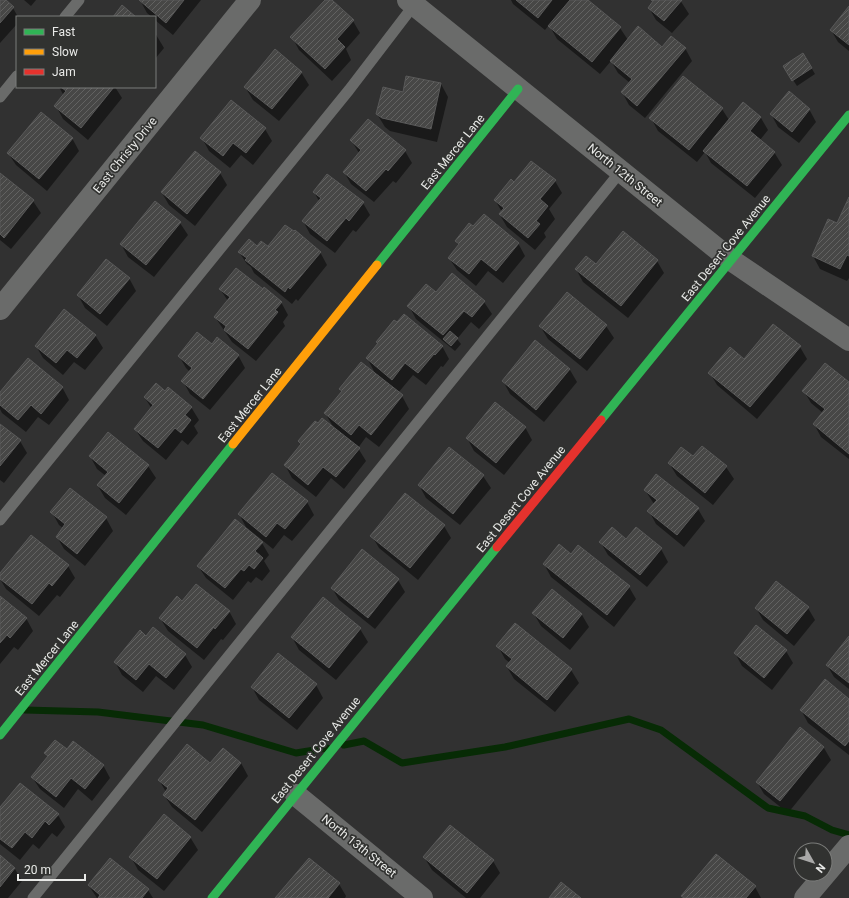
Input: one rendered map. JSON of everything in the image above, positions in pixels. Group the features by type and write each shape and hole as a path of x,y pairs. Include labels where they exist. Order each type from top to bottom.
{"street":[{"name":"East Christy Drive","path":"0,309 250,0"},
{"name":"North 12th Street","path":"411,2 731,260 849,340"},
{"name":"East Mercer Lane","path":"0,735 518,89"},
{"name":"East Desert Cove Avenue","path":"212,898 849,115"},
{"name":"North 13th Street","path":"296,795 422,898"},
{"path":"806,898 849,846"}],"lane":[{"path":"66,16 79,0"},
{"path":"0,520 349,90 411,2"},
{"path":"0,97 16,77"},
{"path":"33,898 621,171"}],"building":[{"path":"0,0 6,0 14,7 0,23"},
{"path":"139,0 184,0 166,23"},
{"path":"325,0 332,0 354,20 337,39 345,47 325,69 290,37"},
{"path":"516,0 552,0 538,18"},
{"path":"570,0 588,0 621,27 592,62 548,26"},
{"path":"651,0 682,0 664,21 648,8 653,1"},
{"path":"122,5 135,16 114,16"},
{"path":"849,6 849,45 830,30"},
{"path":"638,26 662,47 671,36 686,48 637,106 621,92 632,79 610,61"},
{"path":"275,49 302,72 272,109 244,87"},
{"path":"803,53 812,68 792,81 783,66"},
{"path":"406,76 441,83 431,129 382,118 376,114 383,87 403,92"},
{"path":"683,76 723,108 689,150 649,118"},
{"path":"62,88 113,88 81,128 54,106 66,91"},
{"path":"789,91 810,109 792,132 770,114"},
{"path":"231,100 266,128 246,153 233,143 223,156 200,138"},
{"path":"743,102 761,117 750,131 775,152 747,186 703,151"},
{"path":"41,112 73,138 39,179 7,153"},
{"path":"368,119 406,150 388,171 386,169 366,191 343,172 361,150 350,140"},
{"path":"195,151 221,172 187,214 161,192"},
{"path":"531,161 556,180 540,199 548,206 536,221 540,224 528,238 499,214 504,208 494,200 511,179 514,182"},
{"path":"0,173 34,200 4,238 0,234"},
{"path":"327,174 364,202 349,221 346,218 327,241 302,221 321,198 313,192"},
{"path":"849,197 849,256 847,255 840,269 812,256 828,219 837,223"},
{"path":"155,201 181,222 146,265 120,244"},
{"path":"484,214 519,243 496,271 481,259 469,274 448,258 459,244 455,241 469,223 473,226"},
{"path":"285,225 294,231 295,230 321,252 290,289 288,287 285,292 245,260 247,258 238,252 249,239 257,246 261,241 269,247 268,246"},
{"path":"623,231 658,260 621,306 575,269 586,256 596,264"},
{"path":"106,259 130,278 100,314 77,295"},
{"path":"236,268 263,289 264,287 282,302 275,310 278,312 248,349 224,330 226,326 214,317 230,297 219,289"},
{"path":"452,273 485,301 472,317 464,311 443,335 407,306 426,284 436,292"},
{"path":"567,292 607,325 580,359 539,326"},
{"path":"64,309 96,335 77,358 67,350 56,363 35,346"},
{"path":"404,314 443,346 418,373 405,363 392,380 366,358 378,343 376,342 394,320 397,322"},
{"path":"773,324 801,346 750,407 708,373 730,347 744,359"},
{"path":"450,331 458,338 451,346 443,339"},
{"path":"197,332 212,344 217,337 239,355 203,399 181,381 192,368 178,356"},
{"path":"535,340 570,369 536,410 502,381"},
{"path":"28,358 63,387 41,414 31,405 18,420 0,405 0,392"},
{"path":"361,362 403,395 371,435 359,425 351,435 324,413 342,391 339,389"},
{"path":"825,363 849,382 849,454 813,424 825,409 802,391"},
{"path":"156,383 165,391 168,387 192,407 185,415 191,420 181,433 175,428 158,448 134,429 153,405 144,397"},
{"path":"495,402 526,427 496,463 466,438"},
{"path":"322,418 360,448 336,477 323,467 308,485 284,465 301,444 298,441 315,421 318,423"},
{"path":"0,424 21,440 0,466"},
{"path":"108,432 149,465 119,503 97,485 108,472 89,456"},
{"path":"702,446 727,466 705,493 668,463 681,447 693,456"},
{"path":"449,447 484,475 453,514 418,485"},
{"path":"272,473 308,501 285,529 277,523 266,537 238,514"},
{"path":"656,474 699,508 677,535 647,511 657,500 644,490"},
{"path":"70,488 107,517 77,554 56,537 65,524 50,512"},
{"path":"405,493 445,525 410,568 370,536"},
{"path":"235,519 263,542 255,551 263,558 254,569 249,565 244,571 241,569 225,588 197,566"},
{"path":"612,527 626,539 636,527 662,548 640,575 599,542"},
{"path":"31,535 69,565 52,586 49,583 32,604 0,579 0,573"},
{"path":"559,544 571,554 578,545 630,586 607,615 543,564"},
{"path":"362,549 399,579 368,618 331,588"},
{"path":"776,581 809,607 787,634 755,608"},
{"path":"196,584 230,611 215,629 214,627 197,648 159,618 177,596 182,601"},
{"path":"552,589 582,614 563,638 532,613"},
{"path":"0,596 27,618 10,638 7,635 0,643"},
{"path":"323,597 361,628 329,668 291,637"},
{"path":"515,623 572,669 547,700 506,666 512,659 496,646"},
{"path":"756,625 787,650 764,678 734,653"},
{"path":"153,627 186,654 166,678 149,664 136,680 114,662 140,630 146,636"},
{"path":"849,636 849,683 826,665"},
{"path":"278,653 317,684 289,718 251,687"},
{"path":"825,679 849,699 849,741 845,746 800,710"},
{"path":"800,727 824,747 780,801 756,782"},
{"path":"55,740 67,749 73,741 104,765 85,789 71,778 56,797 31,777 48,756 44,753"},
{"path":"187,744 210,763 223,748 241,763 195,820 163,795 168,788 158,780"},
{"path":"20,783 59,814 49,825 45,821 32,838 25,832 12,848 0,839 0,807"},
{"path":"164,814 191,837 157,879 129,857"},
{"path":"450,825 494,860 467,893 423,857"},
{"path":"716,854 756,886 746,898 684,898 681,896"},
{"path":"0,855 15,868 0,887"},
{"path":"110,858 149,889 142,898 98,898 100,895 88,885"},
{"path":"309,858 340,883 328,898 275,898"},
{"path":"561,882 581,898 549,898"}],"waterway":[{"path":"25,710 98,712 203,725 296,753 327,748"},
{"path":"344,745 364,741 402,763 505,747 629,719 661,730 768,808 805,816 832,830 849,835"}],"traffic: fast":[{"path":"377,265 518,89"},
{"path":"601,420 849,115"},
{"path":"0,735 233,444"},
{"path":"212,898 497,547"}],"traffic: slow":[{"path":"233,444 377,265"}],"traffic: jam":[{"path":"497,547 601,420"}]}
